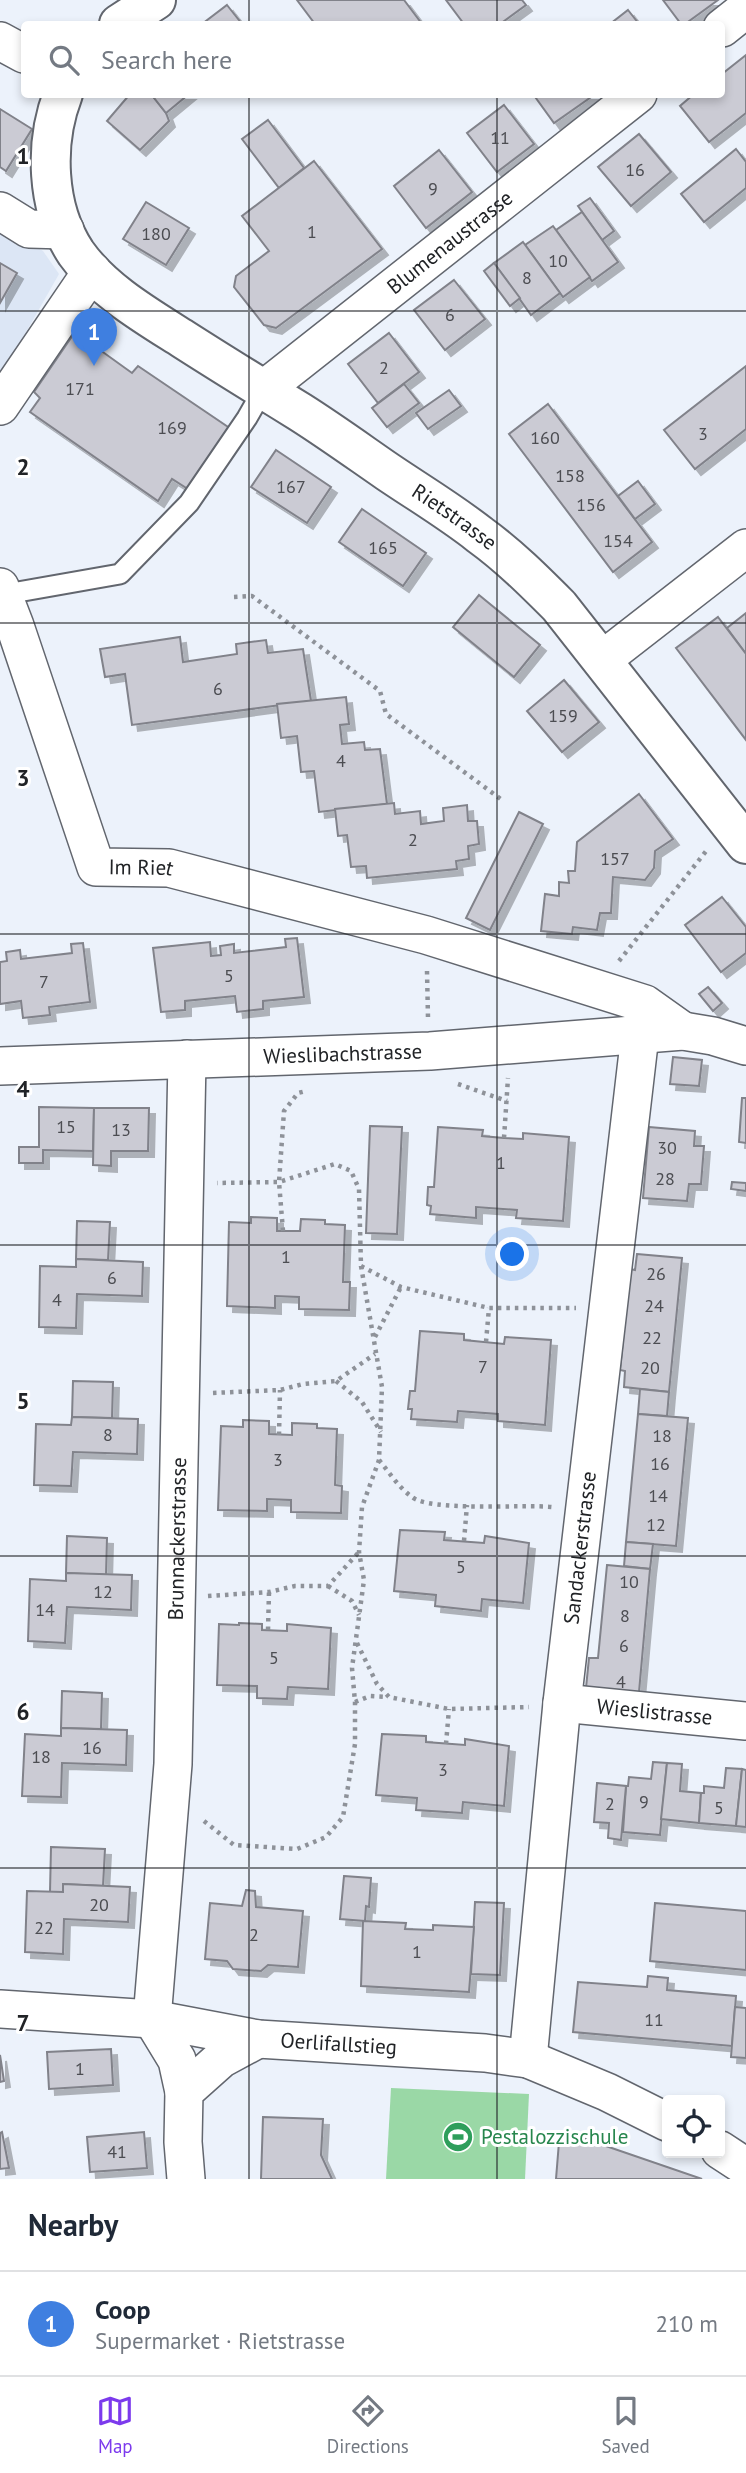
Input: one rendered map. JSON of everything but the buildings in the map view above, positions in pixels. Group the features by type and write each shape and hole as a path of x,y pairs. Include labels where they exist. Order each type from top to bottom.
{"street":[{"path":"124,21 156,0"},
{"path":"725,26 746,9"},
{"name":"Rietstrasse","path":"62,98 50,149 52,188 65,230 76,252 92,271 120,297 142,312 302,413 480,534 523,571 559,606 738,833"},
{"name":"Blumenaustrasse","path":"263,390 633,98"},
{"path":"0,211 29,229 65,230"},
{"path":"0,406 92,271"},
{"path":"602,660 746,548"},
{"name":"Im Riet","path":"1,591 15,625 96,867 169,868 426,935 645,1004 683,1031"},
{"path":"683,1031 746,1046"},
{"name":"Wieslibachstrasse","path":"0,1066 429,1051 683,1031"},
{"name":"Sandackerstrasse","path":"528,2059 562,1703 640,1035"},
{"name":"Brunnackerstrasse","path":"152,2019 173,1764 187,1059"},
{"name":"Wieslistrasse","path":"562,1703 746,1721"},
{"name":"Oerlifallstieg","path":"0,2009 152,2019 258,2039 485,2053 528,2059 607,2092 662,2120"},
{"path":"152,2019 177,2060 184,2092 183,2142 186,2179"},
{"path":"184,2092 221,2059 258,2039"},
{"path":"725,2153 746,2167"}],"lane":[{"path":"1,591 120,574 188,503 247,418 263,390"}],"path":[{"path":"234,597 252,596 380,691 386,714 502,800"},
{"path":"602,989 615,966 738,833"},
{"path":"426,935 429,1051"},
{"path":"504,1138 509,1045"},
{"path":"456,1083 507,1101"},
{"path":"283,1231 279,1182 284,1111 298,1093 311,1090"},
{"path":"185,1183 279,1182 335,1164 351,1171 359,1189 361,1266 382,1387 379,1460 362,1507 359,1552 363,1580 352,1668 355,1744 343,1816 326,1837 297,1849 234,1845 204,1823 201,1813"},
{"path":"361,1266 401,1287 489,1308 587,1308 608,1311"},
{"path":"374,1337 401,1287"},
{"path":"486,1342 489,1308"},
{"path":"180,1392 280,1390 303,1384 336,1381 375,1354"},
{"path":"336,1381 362,1402 381,1432"},
{"path":"279,1434 280,1390"},
{"path":"379,1460 413,1499 437,1504 534,1505 584,1511"},
{"path":"464,1541 467,1505"},
{"path":"328,1586 359,1552"},
{"path":"176,1594 200,1597 269,1592 295,1586 328,1586 352,1601 360,1617"},
{"path":"268,1630 269,1592"},
{"path":"356,1643 377,1684 389,1697"},
{"path":"355,1702 370,1696 389,1697 449,1709 549,1706 562,1703"},
{"path":"446,1744 449,1709"}],"shaded area":[{"path":"0,226 43,251 59,274 0,378"}],"green space":[{"name":"Pestalozzischule","path":"391,2088 529,2094 525,2179 386,2179"}],"place":[{"name":"Coop","path":"94,366"},
{"name":"Pestalozzischule","path":"458,2137"}]}
